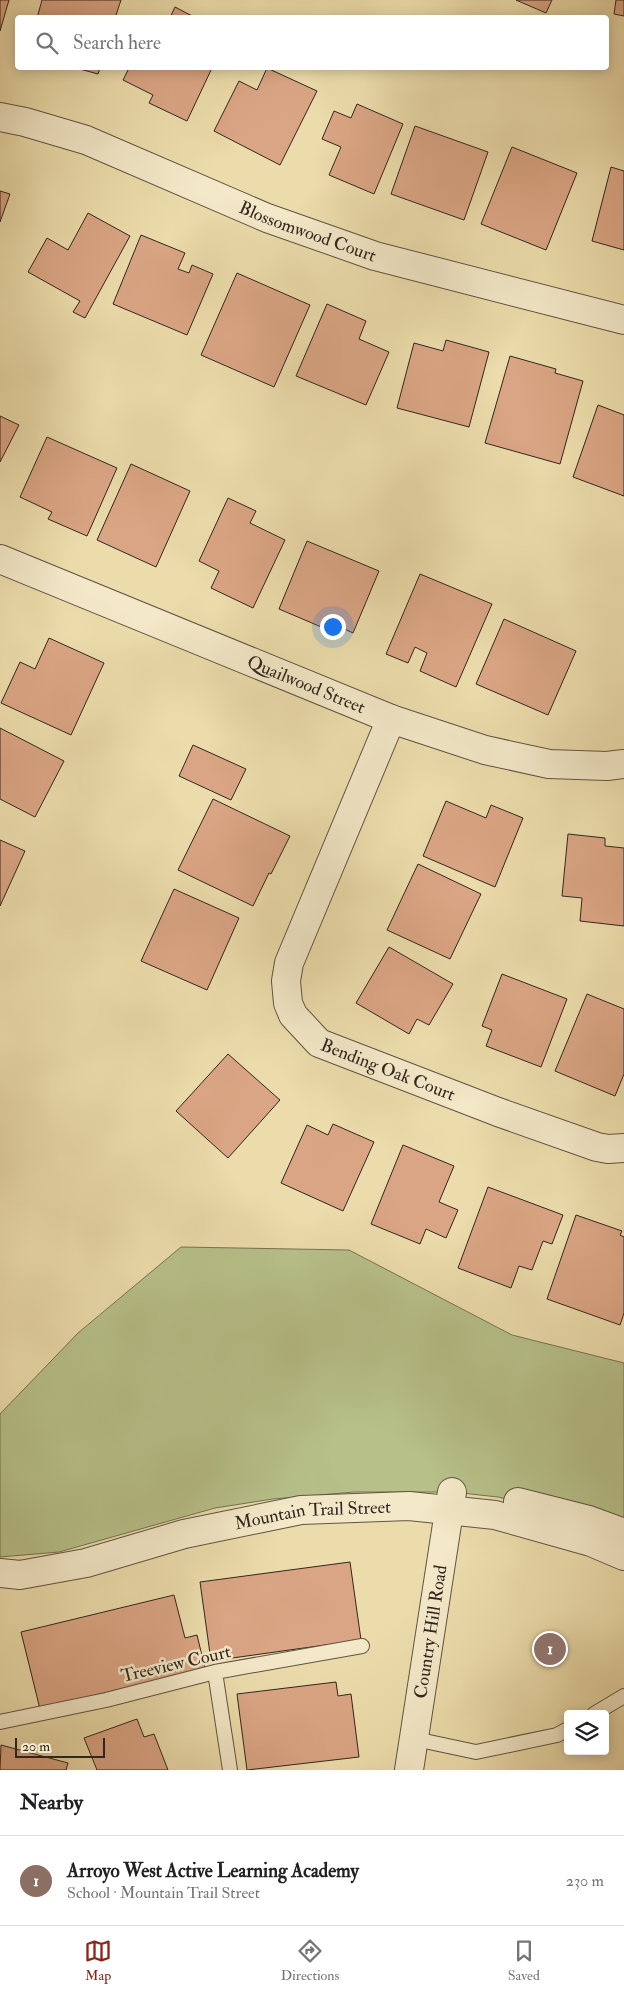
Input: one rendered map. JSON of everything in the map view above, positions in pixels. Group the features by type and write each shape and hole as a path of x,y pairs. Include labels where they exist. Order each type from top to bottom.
{"street":[{"name":"Blossomwood Court","path":"0,117 25,122 86,140 267,218 375,256 624,320"},
{"name":"Quailwood Street","path":"0,559 391,719 485,750 549,764 606,766 624,764"},
{"name":"Bending Oak Court","path":"391,719 289,963 286,981 288,1003 293,1015 319,1043 498,1112 597,1147 608,1149 624,1148"},
{"name":"Mountain Trail Street","path":"0,1556 60,1552 215,1508 273,1498 354,1492 451,1501 591,1542 624,1556"},
{"name":"Mountain Trail Street","path":"0,1574 20,1575 86,1563 184,1534 301,1510 409,1506 498,1497 589,1520 624,1533"},
{"name":"Country Hill Road","path":"409,1770 451,1501"}],"lane":[{"name":"Treeview Court","path":"0,1722 106,1700 215,1672 362,1646"},
{"path":"215,1672 230,1770"},
{"path":"601,1710 624,1696"},
{"path":"415,1739 476,1752 557,1735 564,1731"}],"green space":[{"path":"181,1247 349,1250 512,1335 624,1363 624,1533 589,1520 498,1497 452,1492 354,1492 273,1499 215,1508 59,1552 0,1557 0,1414 78,1333"}],"building":[{"path":"0,0 9,0 0,31"},
{"path":"42,0 121,0 116,15 38,15"},
{"path":"516,0 552,0 546,13"},
{"path":"616,0 624,0 624,16 614,14"},
{"path":"175,7 190,15 171,15"},
{"path":"83,70 99,70 98,74"},
{"path":"128,70 211,70 187,121 149,103 153,95 123,80"},
{"path":"266,70 271,70 317,91 280,165 214,131 239,81 257,90"},
{"path":"357,104 403,124 374,194 329,175 341,147 322,139 334,111 351,118"},
{"path":"415,126 488,152 464,220 391,194"},
{"path":"512,147 577,173 546,250 481,224"},
{"path":"611,167 624,171 624,250 592,241"},
{"path":"0,191 10,194 0,222"},
{"path":"88,213 130,236 85,318 73,312 80,301 28,272 47,238 68,250"},
{"path":"141,235 185,253 178,269 189,273 192,265 213,274 187,335 113,304"},
{"path":"237,273 310,305 274,387 201,355"},
{"path":"327,304 366,321 359,339 389,352 366,405 296,376"},
{"path":"446,340 489,352 469,427 397,408 414,343 443,351"},
{"path":"510,356 556,369 555,373 583,381 560,464 485,443"},
{"path":"598,405 624,415 624,496 573,477"},
{"path":"0,416 19,425 0,462"},
{"path":"47,437 117,468 87,536 48,519 52,512 20,497"},
{"path":"131,464 190,491 156,567 97,540"},
{"path":"228,498 256,511 250,523 285,540 253,608 211,588 219,571 199,561"},
{"path":"307,541 379,571 353,633 329,622 326,629 279,609"},
{"path":"420,574 492,604 456,687 420,671 427,653 415,647 408,663 386,654"},
{"path":"504,619 576,651 548,715 476,684"},
{"path":"49,638 104,663 71,735 1,703 20,662 35,669"},
{"path":"0,728 64,761 35,817 0,799"},
{"path":"193,745 246,769 231,800 179,776"},
{"path":"213,799 290,836 253,906 178,870"},
{"path":"446,801 486,818 491,805 523,818 495,887 423,856"},
{"path":"568,834 605,838 605,846 624,848 624,926 580,921 582,898 562,896"},
{"path":"0,840 25,851 0,906"},
{"path":"418,864 481,894 450,959 387,930"},
{"path":"174,889 239,918 207,990 141,961"},
{"path":"389,947 453,984 429,1025 417,1019 409,1034 356,1003"},
{"path":"502,974 567,999 541,1067 486,1046 492,1030 482,1026"},
{"path":"587,994 624,1009 624,1074 615,1096 555,1071"},
{"path":"228,1054 280,1100 228,1158 176,1111"},
{"path":"333,1124 374,1142 343,1211 281,1183 307,1125 328,1135"},
{"path":"403,1145 454,1166 439,1202 458,1210 446,1238 426,1229 420,1244 371,1224"},
{"path":"488,1187 563,1215 552,1244 543,1241 532,1270 519,1266 511,1288 458,1268"},
{"path":"576,1215 622,1231 620,1235 624,1237 624,1313 620,1325 547,1299"},
{"path":"350,1562 361,1640 211,1661 200,1582"},
{"path":"174,1595 185,1638 197,1635 205,1668 40,1709 21,1632"},
{"path":"336,1682 338,1696 351,1694 359,1757 247,1770 237,1694"},
{"path":"137,1719 144,1737 154,1734 168,1770 97,1770 84,1738"},
{"path":"1,1745 68,1763 66,1770 0,1770"}],"place":[{"name":"Arroyo West Active Learning Academy","path":"550,1649"}]}
